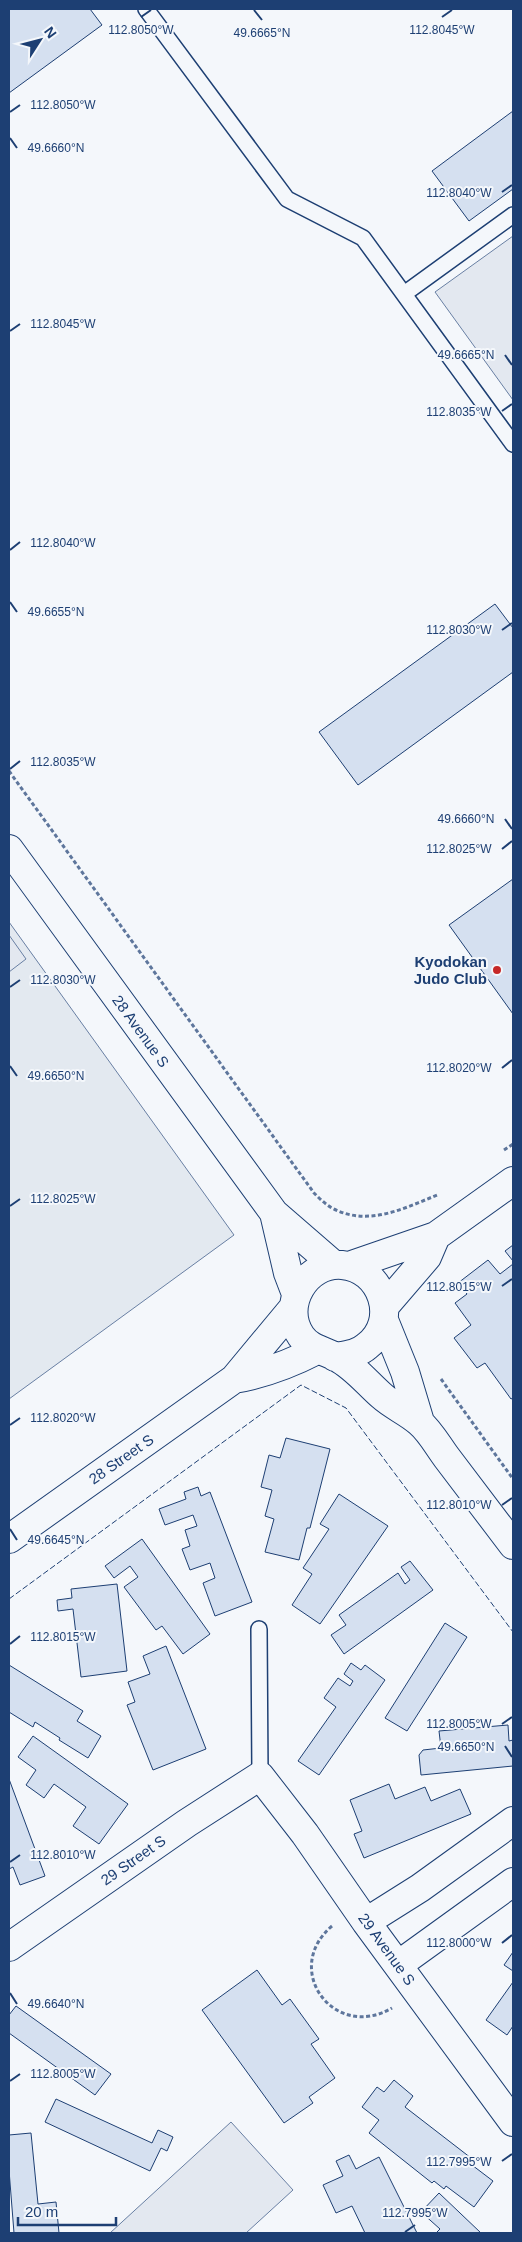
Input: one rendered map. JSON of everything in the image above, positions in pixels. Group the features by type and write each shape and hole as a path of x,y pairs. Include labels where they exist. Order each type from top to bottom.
{"street":[{"name":"28 Avenue S","path":"9,849 274,1213"},
{"path":"234,1379 253,1353 274,1333 295,1301 304,1281 315,1271 342,1266 436,1236 513,1181"},
{"path":"274,1213 342,1266 357,1268 370,1277 379,1289 420,1422"},
{"path":"274,1213 295,1301 295,1322 300,1336 310,1346 326,1353 360,1375 385,1398 420,1422 513,1545"},
{"path":"234,1379 265,1373 326,1353 354,1354 368,1346 378,1334 385,1313 426,1258 436,1236"},
{"name":"28 Street S","path":"9,1539 234,1379"},
{"name":"29 Avenue S","path":"260,1776 305,1834 361,1915 513,2122"},
{"name":"29 Street S","path":"9,1947 187,1823 260,1776"},
{"path":"361,1915 420,1888 513,1821"},
{"path":"398,1965 513,1882"}],"lane":[{"path":"146,9 287,199 363,238 513,444"},
{"path":"404,294 513,215"},
{"path":"259,1629 260,1776"}],"path":[{"path":"9,771 314,1193 332,1208 351,1215 376,1217 404,1209 440,1194"},
{"path":"498,1154 513,1144"},
{"path":"436,1372 513,1479"},
{"path":"361,1915 324,1933 315,1948 311,1964 313,1980 320,1996 332,2008 347,2016 364,2018 380,2015 417,1990"}],"shaded area":[{"path":"513,236 513,400 435,292"},
{"path":"9,922 234,1235 9,1399"},
{"path":"9,935 26,959 9,972"},
{"path":"231,2122 293,2190 246,2233 110,2233"}],"building":[{"path":"9,9 90,9 102,25 9,93"},
{"path":"513,111 513,189 469,221 432,171"},
{"path":"495,604 513,628 513,672 358,785 319,732"},
{"name":"Kyodokan Judo Club","path":"513,879 513,1014 449,925"},
{"path":"513,1245 513,1261 505,1251"},
{"path":"488,1260 500,1274 513,1264 513,1398 511,1399 485,1363 477,1368 454,1338 471,1325 455,1303 467,1294 458,1283"},
{"path":"286,1438 330,1449 310,1528 307,1528 299,1560 265,1552 274,1519 265,1516 272,1490 261,1487 269,1455 280,1458"},
{"path":"198,1487 201,1496 210,1492 252,1602 215,1616 203,1583 215,1578 210,1563 190,1570 182,1549 190,1546 185,1530 197,1526 193,1515 165,1525 159,1509 186,1499 184,1492"},
{"path":"339,1494 388,1526 320,1624 292,1605 312,1574 303,1568 329,1529 320,1524"},
{"path":"142,1539 210,1634 183,1654 162,1626 156,1630 124,1587 138,1577 130,1566 114,1578 105,1566"},
{"path":"410,1561 433,1590 344,1654 331,1635 346,1625 339,1615 398,1573 405,1584 410,1580 401,1567"},
{"path":"117,1584 127,1671 81,1677 73,1609 58,1611 57,1600 72,1598 71,1589"},
{"path":"445,1623 467,1637 407,1731 385,1718"},
{"path":"166,1646 206,1749 153,1770 127,1705 135,1702 128,1682 150,1674 143,1656"},
{"path":"351,1663 361,1670 365,1665 385,1680 319,1775 298,1761 336,1707 324,1698 338,1678 350,1686 353,1681 344,1674"},
{"path":"9,1665 83,1711 77,1721 101,1736 88,1758 35,1722 33,1727 9,1712"},
{"path":"508,1725 509,1741 513,1740 513,1766 421,1775 419,1755 423,1750 441,1748 439,1731"},
{"path":"33,1736 128,1804 99,1844 73,1826 86,1807 54,1784 44,1798 26,1785 36,1770 18,1757"},
{"path":"9,1779 45,1876 20,1885 13,1867 9,1869"},
{"path":"389,1784 395,1799 425,1787 431,1801 460,1789 471,1814 364,1858 354,1834 362,1831 350,1800"},
{"path":"513,1952 513,1971 504,1965"},
{"path":"257,1970 282,2005 290,1999 319,2039 311,2044 335,2078 309,2097 313,2103 284,2123 202,2010"},
{"path":"513,1982 513,2026 507,2035 486,2020"},
{"path":"16,2006 111,2074 95,2095 9,2033 9,2015"},
{"path":"394,2080 413,2096 405,2107 471,2158 468,2162 493,2181 474,2207 446,2186 444,2189 434,2181 432,2183 369,2133 379,2120 362,2107 377,2087 384,2092"},
{"path":"56,2099 152,2143 158,2130 173,2137 167,2151 161,2148 150,2171 45,2122"},
{"path":"31,2133 38,2204 56,2202 59,2233 14,2233 9,2170 9,2135"},
{"path":"349,2155 356,2169 379,2157 417,2233 365,2233 352,2206 336,2213 323,2185 343,2176 336,2161"},
{"path":"439,2193 481,2233 436,2233 440,2229 421,2212"}],"fence":[{"path":"9,1599 301,1385 346,1408 513,1632"}],"place":[{"name":"Kyodokan Judo Club","path":"497,970"}]}
